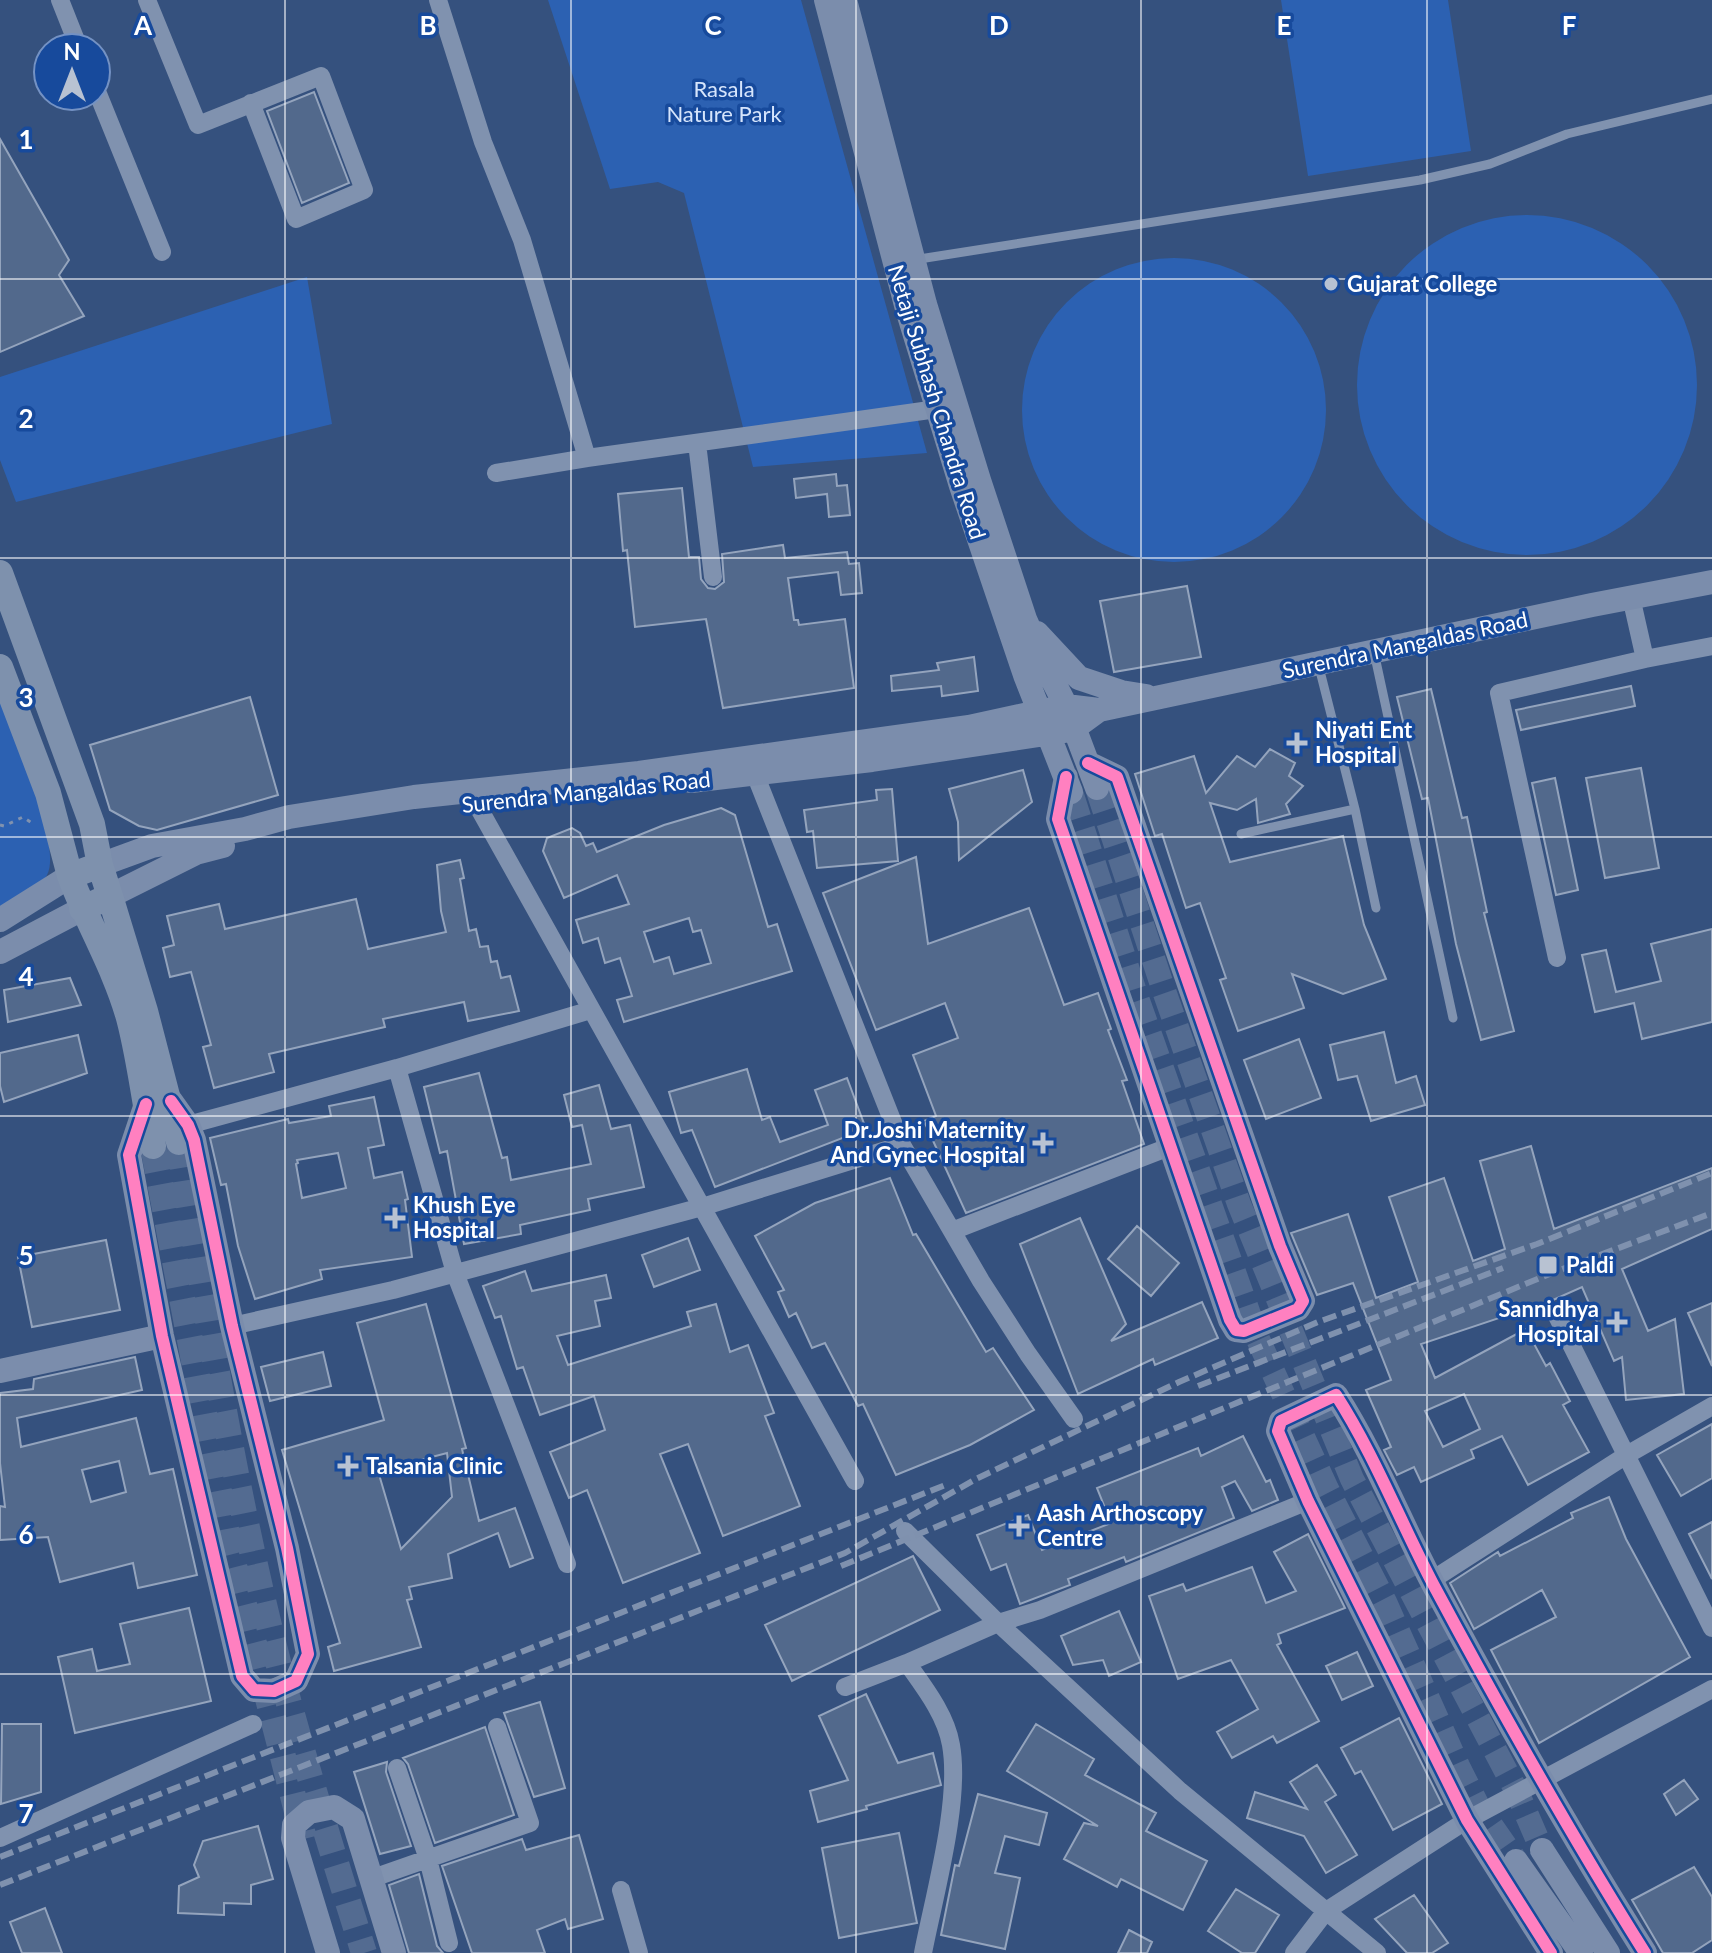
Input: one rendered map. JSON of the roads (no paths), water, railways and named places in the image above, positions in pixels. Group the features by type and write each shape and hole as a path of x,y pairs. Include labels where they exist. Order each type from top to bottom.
{"main road":[{"name":"Netaji Subhash Chandra Road","path":"826,0 903,295 1020,661 1088,763 1097,788"},
{"name":"Netaji Subhash Chandra Road","path":"845,0 913,260 979,480 1025,619 1048,671 1069,786 1058,819 1169,1147"},
{"path":"0,573 92,824 158,1102 153,1146"},
{"name":"Surendra Mangaldas Road","path":"110,896 196,853 265,835 380,814 752,766 1057,720 1712,582"},
{"path":"1025,619 1079,678 1121,692 1162,698"},
{"path":"0,667 48,793 70,876 82,909 95,929 158,1102 184,1134 194,1140 232,1326 287,1548 308,1654 296,1681 274,1691 254,1690 242,1676 162,1336 129,1155 158,1102"},
{"path":"1088,763 1117,777 1275,1232 1303,1301 1301,1307 1244,1331 1234,1328 1169,1147"},
{"name":"Surendra Mangaldas Road","path":"100,865 152,846 305,814 414,797 639,773 752,766"},
{"path":"0,920 70,876 100,865"},
{"path":"0,952 110,896"},
{"path":"0,1371 162,1336"},
{"path":"1551,1953 1467,1820 1308,1501 1277,1427 1281,1421 1336,1395 1371,1456 1432,1580 1573,1839 1645,1953"},
{"path":"328,1953 293,1838 294,1825 309,1812 334,1807 353,1819 394,1953"},
{"path":"1542,1850 1608,1953"},
{"path":"1516,1861 1581,1953"}],"street":[{"path":"60,0 73,32"},
{"path":"147,0 198,125 251,103 321,76 364,190 296,219 251,103"},
{"path":"438,0 483,142 522,240 587,458"},
{"path":"105,112 162,252"},
{"path":"496,473 937,409"},
{"path":"697,443 713,577"},
{"path":"1631,597 1645,659"},
{"path":"1557,958 1499,693 1712,646"},
{"path":"752,766 902,1145 1028,1354 1074,1419"},
{"path":"476,803 855,1481"},
{"path":"184,1134 591,1010"},
{"path":"397,1068 455,1273 567,1564"},
{"path":"232,1326 455,1273 702,1207 902,1145"},
{"path":"952,1231 1169,1147"},
{"path":"1555,1312 1712,1628"},
{"path":"1432,1580 1625,1456 1712,1406"},
{"path":"845,1687 1308,1501"},
{"path":"905,1531 998,1623 1180,1791 1377,1953"},
{"path":"907,1663 931,1696 951,1743 954,1785 923,1953"},
{"path":"1294,1953 1326,1911 1467,1820 1712,1689"},
{"path":"0,1838 253,1724"},
{"path":"373,1878 530,1823 497,1727"},
{"path":"397,1768 428,1859 449,1943"},
{"path":"621,1890 639,1953"}],"lane":[{"path":"913,260 1420,180 1490,164 1567,134 1712,99"},
{"path":"1374,652 1453,1018"},
{"path":"1318,663 1376,908"},
{"path":"1241,834 1355,809"}],"tunnel":[{"path":"1097,788 1239,1204 1352,1479 1517,1792 1542,1850"},
{"path":"1072,795 1136,995 1257,1337 1327,1489 1385,1602 1458,1766 1479,1808 1516,1861"},
{"path":"179,1142 225,1415 267,1618 303,1752 364,1953"},
{"path":"153,1146 230,1550 304,1839"}],"railway":[{"path":"0,1885 845,1553 976,1479 1179,1382 1318,1322 1537,1244 1712,1173"},
{"path":"841,1566 1552,1273 1712,1213"},
{"path":"1198,1386 1503,1268"},
{"path":"0,1857 948,1484"}],"place":[{"name":"Gujarat College","path":"1331,284"},
{"name":"Niyati Ent Hospital","path":"1297,743"},
{"name":"Dr.Joshi Maternity And Gynec Hospital","path":"1043,1143"},
{"name":"Khush Eye Hospital","path":"395,1218"},
{"name":"Paldi","path":"1548,1265"},
{"name":"Sannidhya Hospital","path":"1617,1322"},
{"name":"Talsania Clinic","path":"348,1466"},
{"name":"Aash Arthoscopy Centre","path":"1019,1526"}],"park label":[{"name":"Rasala Nature Park","path":"724,102"}]}
